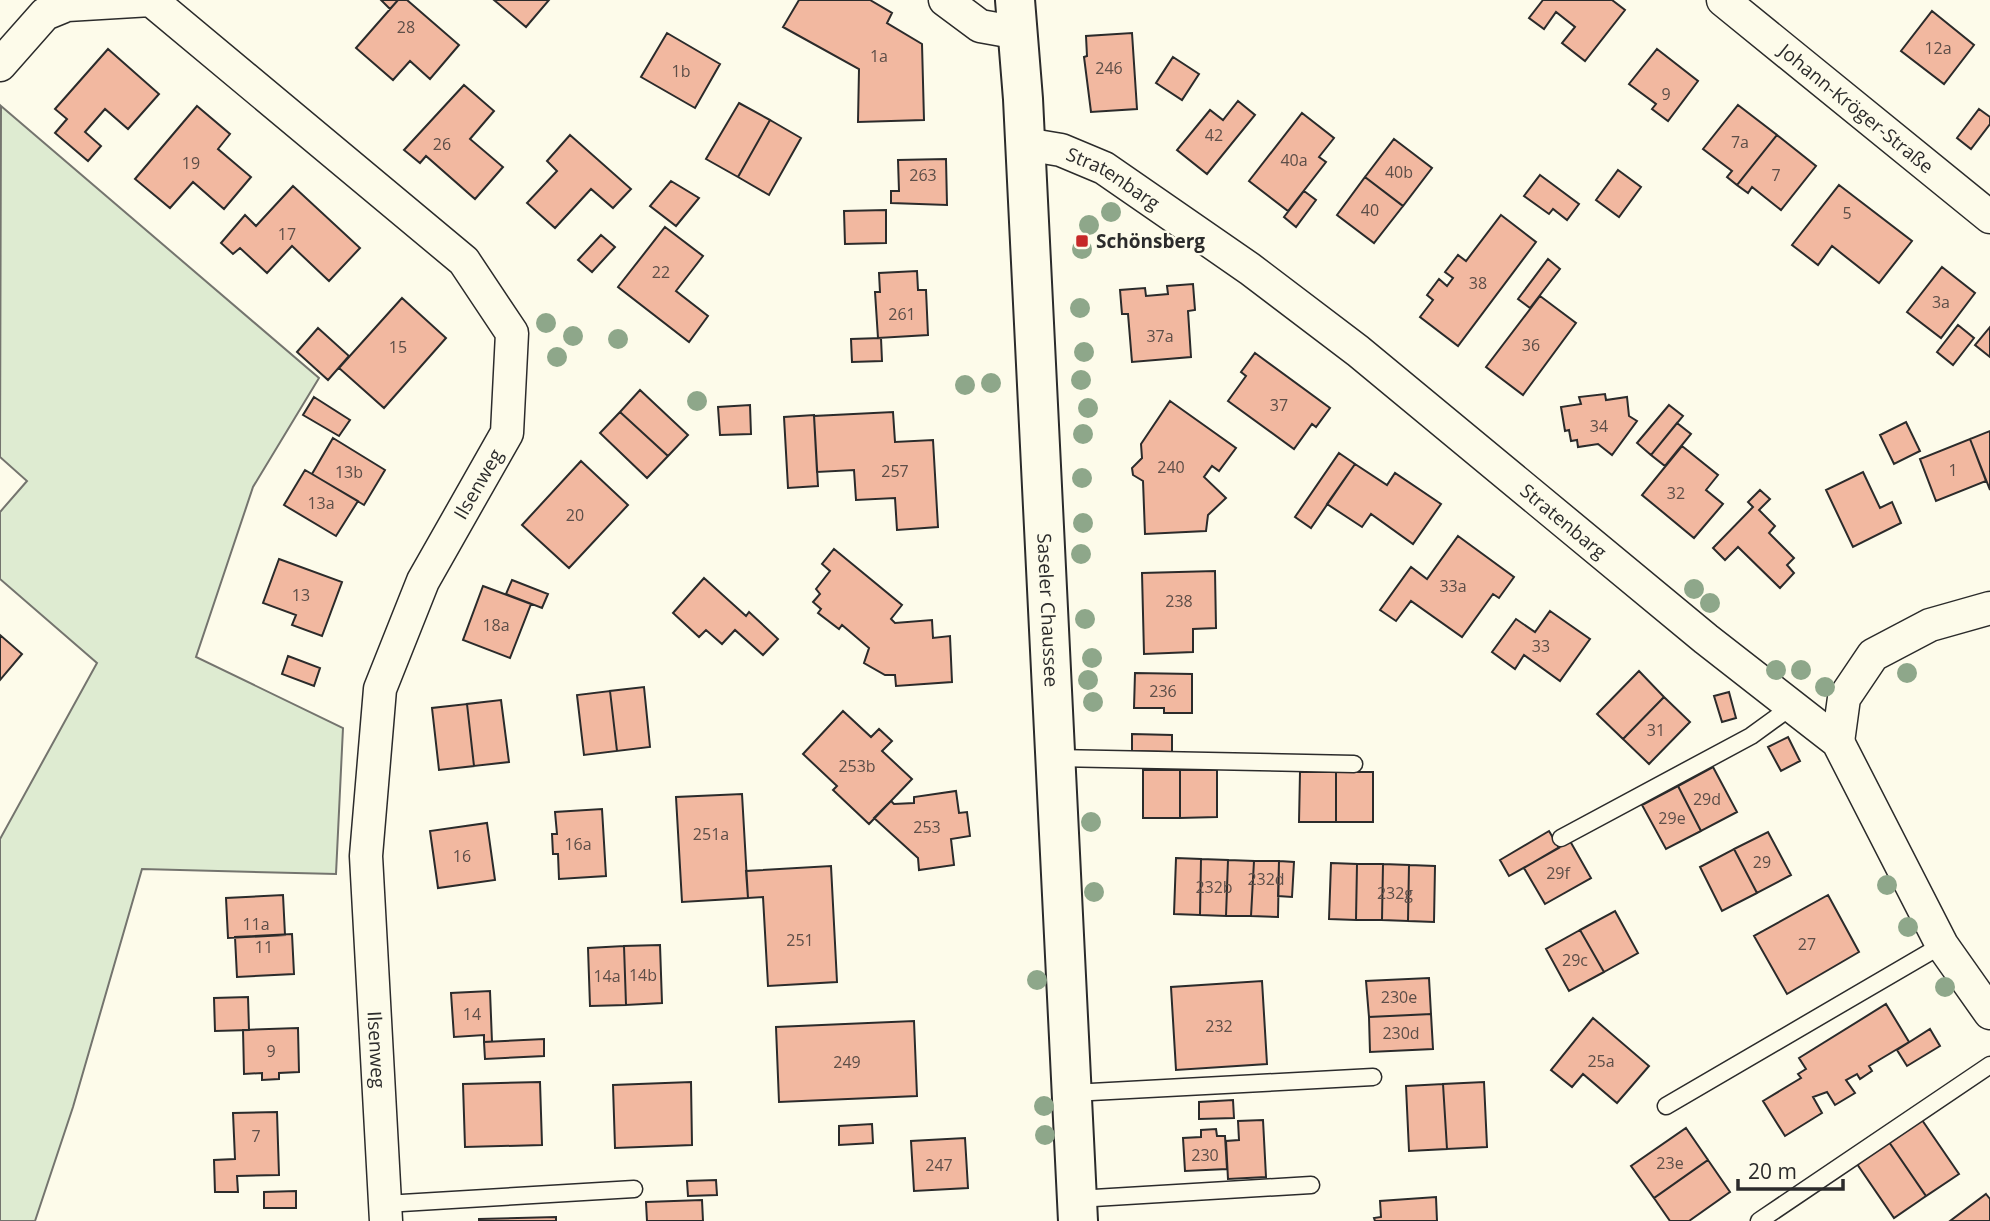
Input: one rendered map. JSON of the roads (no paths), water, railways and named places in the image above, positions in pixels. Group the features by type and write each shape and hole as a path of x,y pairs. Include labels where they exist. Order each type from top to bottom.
{"main road":[{"name":"Saseler Chaussee","path":"1017,17 1077,1210"}],"street":[{"name":"Ilsenweg","path":"0,65 45,14 67,5 151,0 464,261 512,332 507,433 423,581 380,689 366,856 385,1212"},
{"path":"945,0 980,26 1017,17"},
{"name":"Johann-Kröger-Straße","path":"1730,2 1990,217"},
{"name":"Stratenbarg","path":"1025,144 1061,150 1104,167 1250,269 1358,351 1838,743 1942,945 1990,1013"},
{"path":"1838,743 1844,698 1873,655 1930,625 1990,608"}],"lane":[{"path":"1561,838 1751,736 1791,706"},
{"path":"1053,758 1354,764"},
{"path":"1666,1106 1942,945"},
{"path":"1759,1221 1990,1065"},
{"path":"1072,1093 1373,1077"},
{"path":"1077,1210 1311,1185"},
{"path":"385,1212 634,1189"}],"place":[{"name":"Schönsberg","path":"1082,241"}]}
